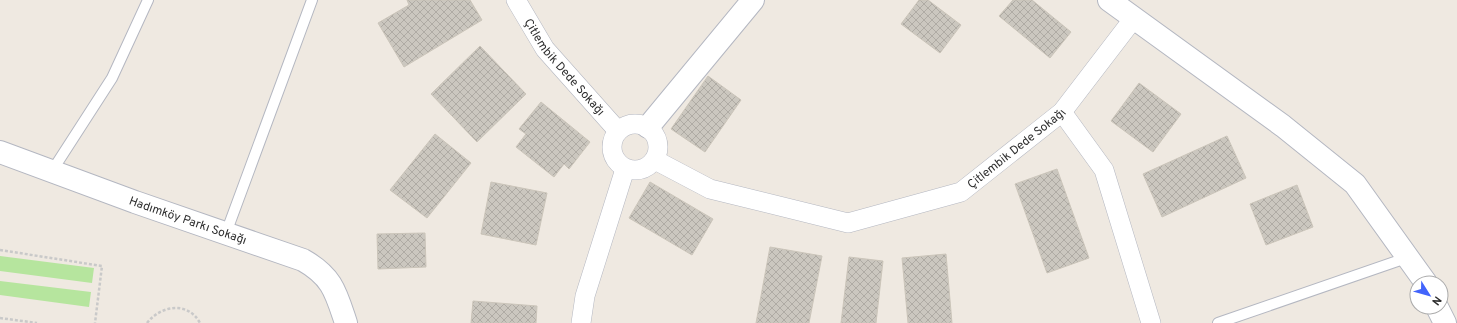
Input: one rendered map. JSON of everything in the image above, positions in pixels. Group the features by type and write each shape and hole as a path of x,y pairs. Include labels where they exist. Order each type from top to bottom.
{"street":[{"name":"Çitlembik Dede Sokağı","path":"516,0 545,49 618,131"},
{"path":"648,127 753,0"},
{"path":"1109,0 1283,126 1355,184 1421,275"},
{"name":"Çitlembik Dede Sokağı","path":"655,160 710,189 848,222 961,192 1062,112 1134,18"},
{"path":"1062,112 1104,170 1151,323"},
{"path":"638,124 648,127 658,142 658,152 655,160 647,168 636,171 625,169 616,162 612,152 612,141 618,131 627,125 638,124"},
{"name":"Hadımköy Parkı Sokağı","path":"0,152 303,260 315,267 325,276 334,289 346,323"},
{"path":"581,323 585,296 625,169"}],"lane":[{"path":"52,171 112,78 148,0"},
{"path":"226,233 312,0"},
{"path":"1218,323 1409,257"}],"path":[{"path":"0,250 102,266 95,323"},
{"path":"147,323 161,310 181,308 190,312 198,319 200,323"},
{"path":"0,318 37,323"}],"green space":[{"path":"0,256 94,268 92,283 0,271"},
{"path":"0,281 91,292 89,307 0,295"}],"building":[{"path":"407,0 470,0 482,20 404,67 378,23 409,5"},
{"path":"919,0 928,0 961,25 940,53 901,24"},
{"path":"1013,0 1032,0 1071,32 1050,58 999,16"},
{"path":"480,46 526,94 477,142 431,94"},
{"path":"708,76 741,100 705,152 671,129"},
{"path":"1139,83 1181,114 1153,152 1111,121"},
{"path":"541,102 590,142 569,169 564,164 554,177 516,147 526,134 519,129"},
{"path":"435,134 471,163 427,218 390,190"},
{"path":"1227,136 1246,178 1162,217 1143,174"},
{"path":"1057,169 1089,258 1047,273 1015,184"},
{"path":"491,182 547,193 536,245 481,234"},
{"path":"650,182 713,219 692,255 629,218"},
{"path":"1297,185 1313,227 1266,245 1250,204"},
{"path":"425,233 426,267 378,269 377,234"},
{"path":"770,247 822,256 809,323 756,323"},
{"path":"946,254 952,323 908,323 902,258"},
{"path":"849,257 883,261 876,323 841,323"},
{"path":"473,301 537,306 536,323 471,323"}]}
